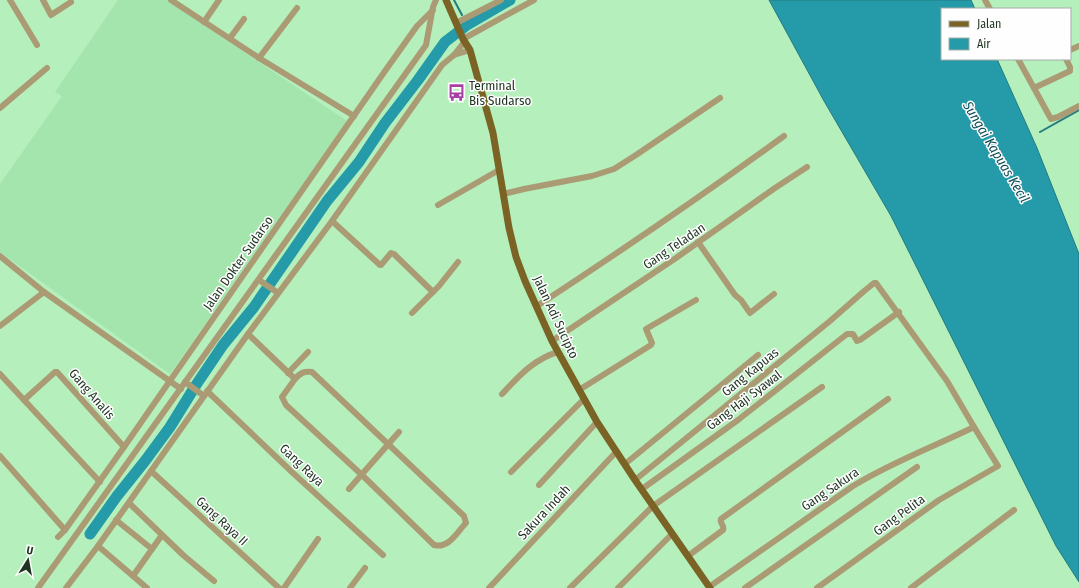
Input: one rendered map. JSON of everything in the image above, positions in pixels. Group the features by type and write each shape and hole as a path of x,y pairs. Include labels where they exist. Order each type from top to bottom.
{"main road":[{"name":"Jalan Adi Sucipto","path":"446,0 460,32 470,50 493,133 509,228 516,257 525,281 552,341 597,422 709,587"}],"street":[{"path":"10,0 37,45"},
{"path":"43,0 51,15 72,3"},
{"path":"171,0 259,58 354,116"},
{"path":"204,22 219,0"},
{"path":"38,588 181,389 188,384 200,361 426,46 436,0"},
{"path":"457,24 501,0"},
{"path":"454,55 464,40 525,2 534,0"},
{"path":"259,58 297,8"},
{"name":"Jalan Dokter Sudarso","path":"58,537 100,482 413,31 433,10"},
{"path":"230,38 244,19"},
{"path":"66,588 129,503 248,334 332,220 438,70 454,55 470,50"},
{"path":"1019,60 1051,119 1079,106"},
{"path":"1034,88 1070,71 1070,67 1066,60"},
{"path":"0,108 47,68"},
{"path":"503,194 592,176 614,169 720,98"},
{"path":"537,306 677,213 784,136"},
{"name":"Gang Teladan","path":"552,341 807,167"},
{"path":"438,205 499,170"},
{"path":"332,220 380,265 391,253 394,254 433,292"},
{"path":"698,242 734,295 741,300 750,313 774,294"},
{"path":"0,256 44,292 181,389"},
{"path":"412,313 433,292 458,262"},
{"path":"259,280 278,293"},
{"name":"Gang Kapuas","path":"635,480 830,321 874,283 877,284 898,312"},
{"path":"0,326 44,292"},
{"path":"579,390 651,345 652,343 646,329 696,300"},
{"path":"898,312 947,381 974,428"},
{"name":"Gang Haji Syawal","path":"642,489 738,420 848,334 853,334 857,340 860,340 898,312"},
{"path":"248,334 294,379"},
{"path":"288,373 308,352"},
{"path":"502,394 524,371 533,364 546,355 558,352"},
{"path":"190,353 200,361"},
{"path":"625,464 758,355"},
{"path":"305,371 312,372 464,516 466,523 446,545 434,545 286,404 282,396 294,379 305,371"},
{"name":"Gang Analis","path":"24,400 55,372 57,372 124,447"},
{"path":"0,374 100,482"},
{"name":"Gang Raya","path":"188,384 198,392 206,394 383,555"},
{"path":"570,588 653,506 822,387"},
{"path":"511,472 584,399"},
{"path":"688,556 723,530 724,527 720,522 721,519 888,399"},
{"path":"152,407 162,415"},
{"path":"144,419 154,426"},
{"path":"539,485 597,422"},
{"name":"Gang Pelita","path":"817,588 939,500 998,466 974,428"},
{"name":"Gang Sakura","path":"709,587 863,480 892,464 974,428"},
{"path":"349,489 399,432"},
{"name":"Sakura Indah","path":"489,588 616,452"},
{"path":"0,456 64,530"},
{"path":"745,588 917,467"},
{"name":"Gang Raya II","path":"151,471 279,588"},
{"path":"129,503 214,581"},
{"path":"911,588 1014,510"},
{"path":"116,520 152,549"},
{"path":"133,576 162,534"},
{"path":"618,588 672,534"},
{"path":"284,588 318,540"},
{"path":"98,546 148,588"},
{"path":"350,588 365,568"}],"shaded area":[{"path":"118,0 166,0 347,121 170,374 0,252 0,184 62,96 55,92"}],"water":[{"name":"Sungai Kapuas Kecil","path":"769,0 971,0 975,8 941,8 941,60 997,60 1037,148 1079,254 1079,582 1056,546 891,216 824,101"}],"waterway":[{"path":"454,0 462,15"},
{"path":"90,534 170,427 223,345 254,307 327,201 359,162 385,123 445,42 467,25 510,0"},
{"path":"1040,132 1079,110"}],"place":[{"name":"Terminal Bis Sudarso","path":"456,92"}]}
